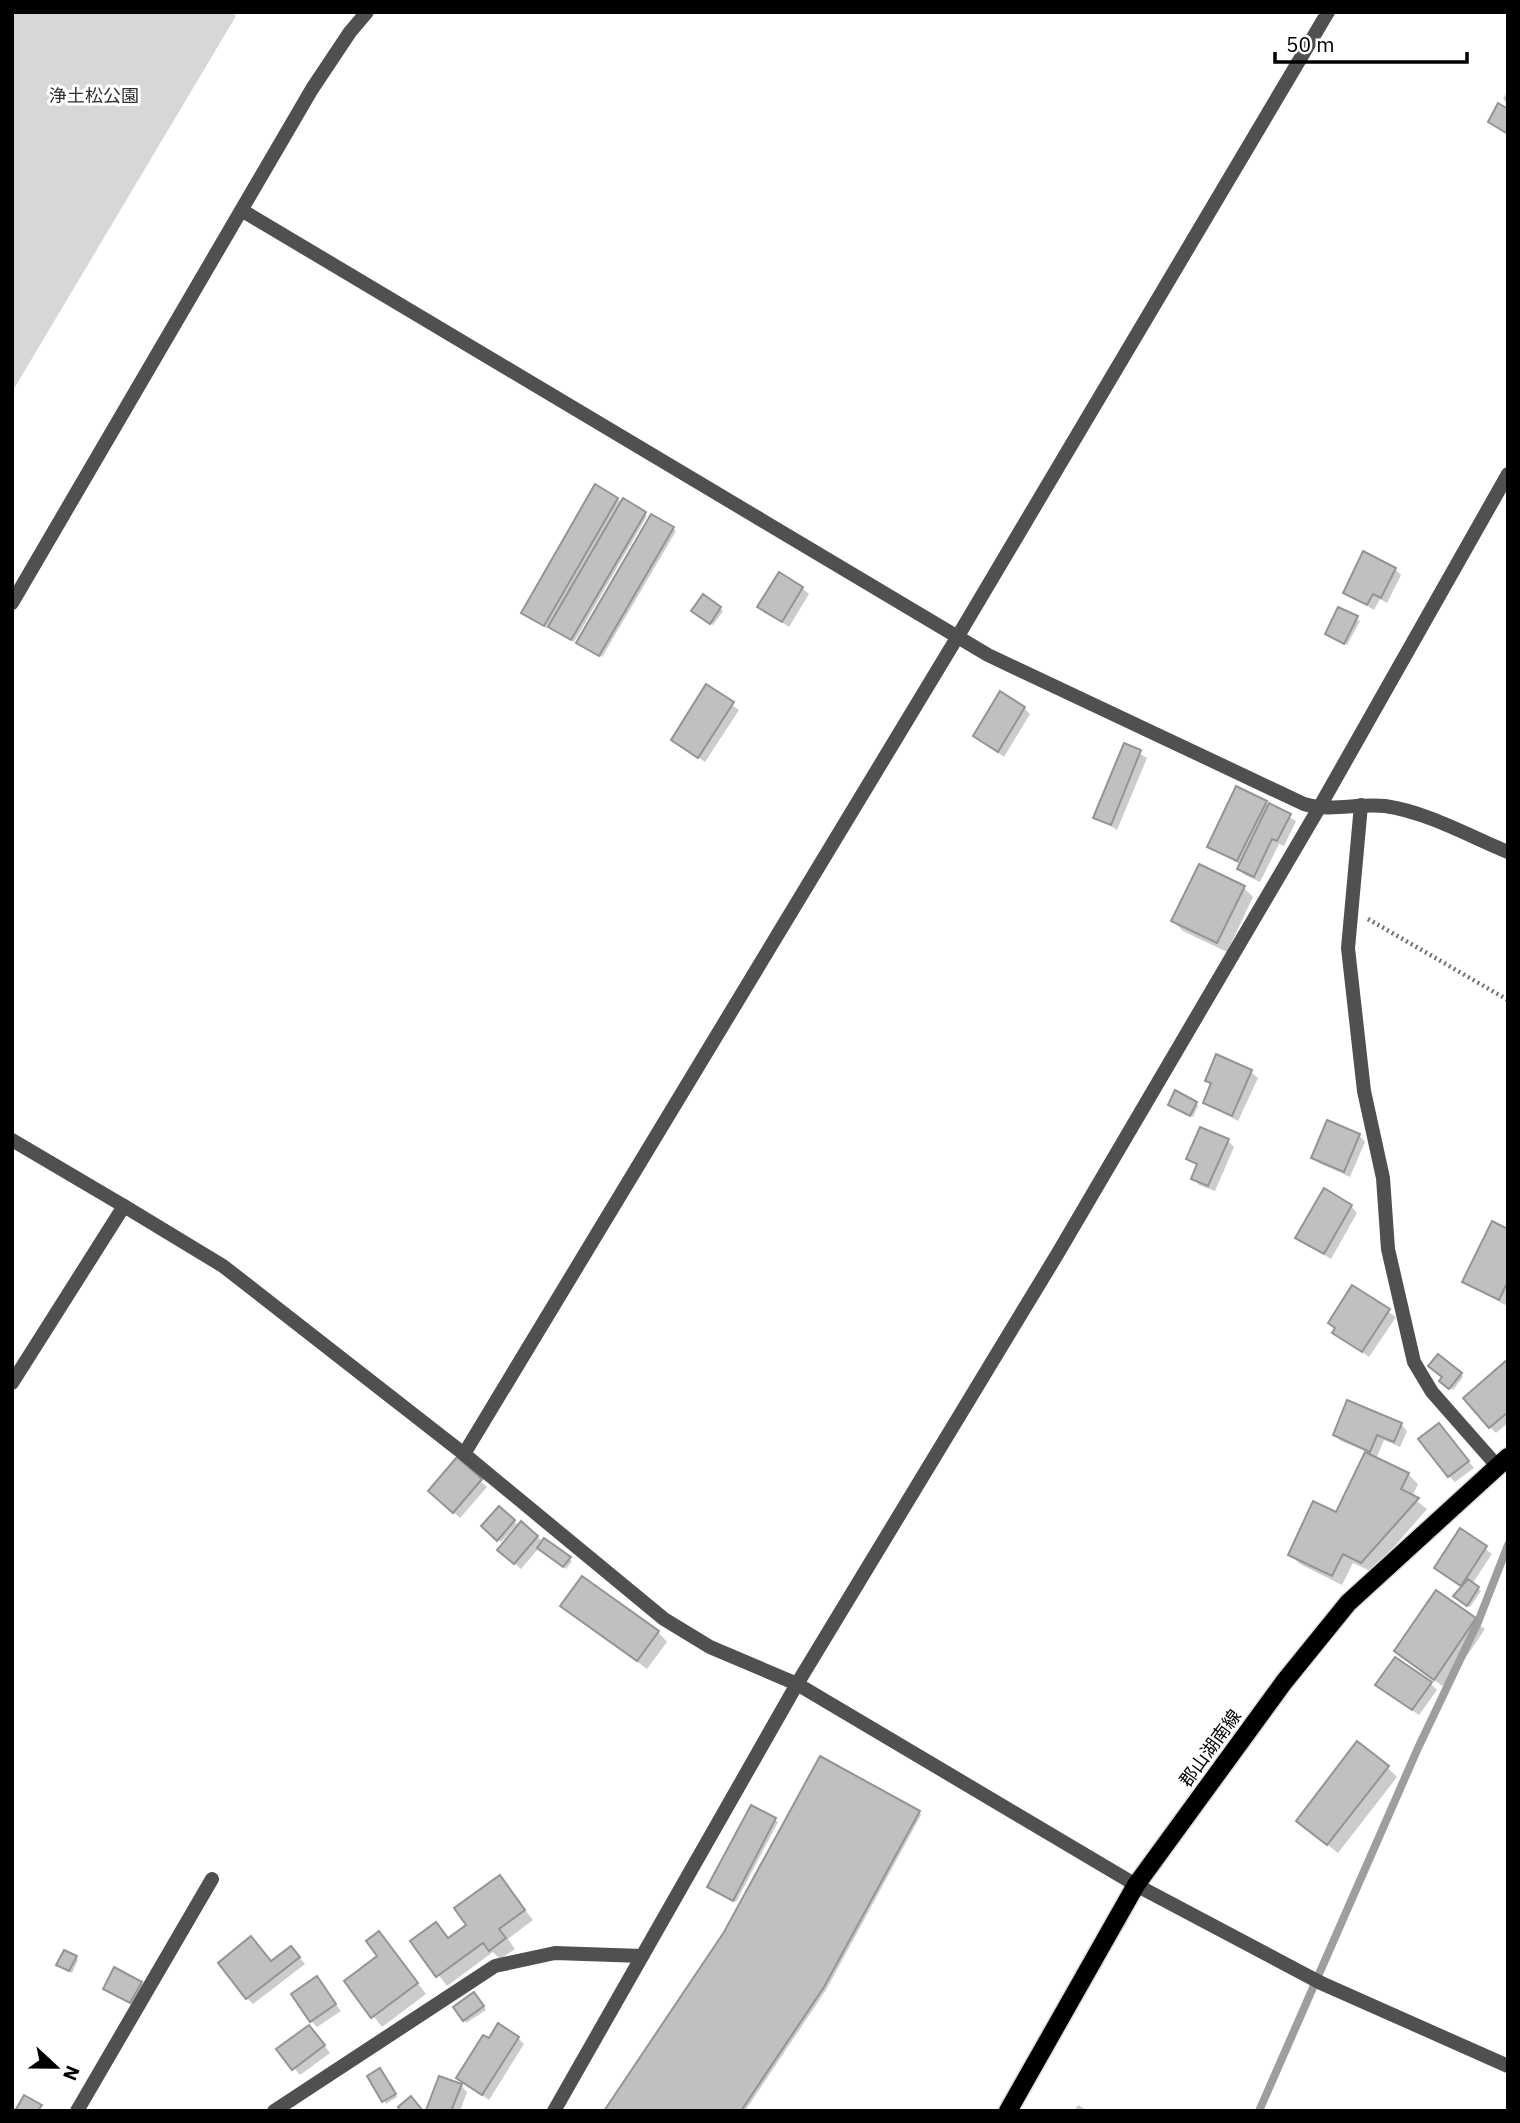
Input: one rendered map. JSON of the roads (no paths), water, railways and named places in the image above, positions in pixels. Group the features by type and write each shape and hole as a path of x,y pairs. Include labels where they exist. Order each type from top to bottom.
{"main road":[{"name":"郡山湖南線","path":"1008,2111 1136,1885 1284,1682 1348,1604 1503,1462"}],"street":[{"path":"12,603 312,89 350,32 367,12"},
{"path":"464,1454 958,636 1328,12"},
{"path":"243,211 1013,667 1304,804 1319,808 1361,806 1401,809 1508,852"},
{"path":"554,2111 797,1684 1065,1241 1319,808 1508,474"},
{"path":"1361,806 1349,948 1354,1018 1364,1091 1383,1178 1388,1250 1408,1342 1425,1382 1503,1462"},
{"path":"12,1140 223,1266 464,1454 664,1619 710,1647 797,1684 1136,1885 1321,1983 1508,2066"},
{"path":"12,1383 124,1206"},
{"path":"77,2111 212,1879"},
{"path":"274,2111 495,1966 555,1953 642,1956"}],"waterway":[{"path":"1259,2111 1418,1748 1478,1622 1508,1545"}],"park label":[{"name":"浄土松公園","path":"94,95"}]}
